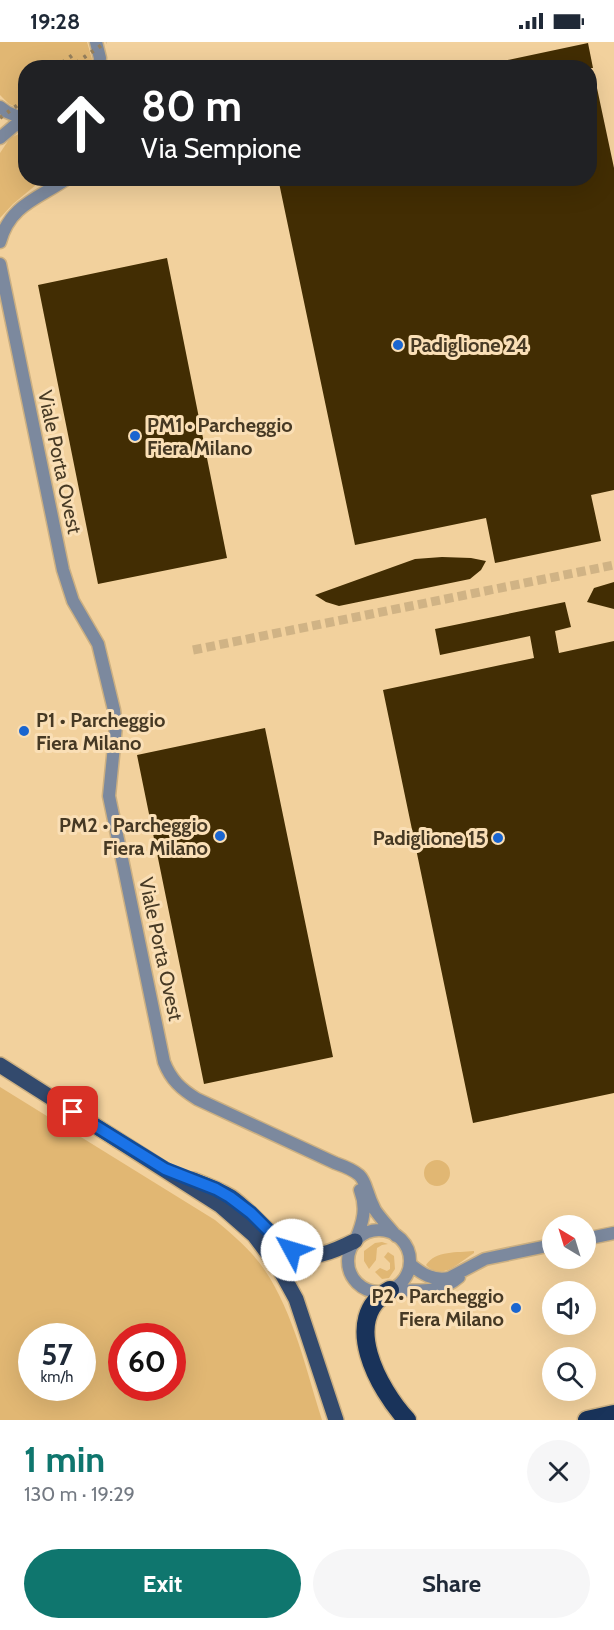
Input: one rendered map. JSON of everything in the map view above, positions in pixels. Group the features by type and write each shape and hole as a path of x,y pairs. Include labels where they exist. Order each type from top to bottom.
{"highway":[{"path":"390,1290 382,1295 371,1309 366,1330 367,1347 372,1365 384,1389 407,1420"},
{"path":"586,1420 614,1414"}],"main road":[{"path":"0,1065 165,1169 231,1214 249,1230 267,1251 296,1299 336,1420"},
{"path":"165,1169 216,1189 230,1197 251,1213 280,1242 299,1253 318,1255 355,1241"},
{"path":"324,1381 344,1420"}],"street":[{"path":"97,42 100,60"},
{"path":"0,107 18,117"},
{"path":"0,138 18,124"},
{"path":"0,242 7,223 45,186"},
{"path":"36,196 54,186"},
{"name":"Viale Porta Ovest","path":"0,264 63,570 73,601 98,644 114,710 116,726 109,796 168,1073 177,1085 197,1099 352,1169 362,1177 377,1213 396,1236"},
{"name":"Viale Porta Ovest","path":"335,1163 356,1183 364,1200 363,1222 355,1241"},
{"path":"390,1290 404,1280 410,1264 407,1248 396,1236 386,1231 374,1230 355,1241 348,1258 351,1277 367,1290 379,1293 390,1290 439,1290 451,1284 471,1266"},
{"path":"596,1237 614,1233"},
{"path":"410,1264 423,1275 442,1279 493,1257 542,1247"}],"shaded area":[{"path":"0,42 87,42 92,60 18,60 18,108 9,104 0,95"},
{"path":"18,134 18,186 35,186 0,218 0,153 10,138"},
{"path":"0,1087 215,1220 248,1249 264,1269 283,1304 298,1342 322,1420 0,1420"},
{"path":"437,1160 446,1164 450,1173 446,1182 437,1186 428,1182 424,1173 428,1164"},
{"path":"375,1243 388,1244 377,1248 376,1260 369,1269 364,1261 364,1251"},
{"path":"474,1251 444,1271 432,1270 426,1265 430,1260 441,1255"},
{"path":"388,1252 394,1256 395,1269 389,1278 382,1279 375,1272 380,1268 387,1271 390,1269 390,1263 384,1257"}],"building":[{"path":"588,43 591,60 508,60"},
{"path":"597,88 614,168 614,490 591,495 601,541 495,563 486,518 355,545 280,186 597,186"},
{"name":"PM1 • Parcheggio Fiera Milano","path":"167,258 227,558 98,584 38,285"},
{"path":"442,557 486,561 481,570 470,579 339,606 315,595 415,559"},
{"path":"614,582 614,609 587,602 594,588"},
{"name":"Padiglione 15","path":"565,602 571,627 555,631 559,653 614,641 614,1093 473,1123 383,690 534,658 530,636 440,655 435,629"},
{"name":"PM2 • Parcheggio Fiera Milano","path":"265,728 333,1057 204,1084 137,755"}],"tunnel":[{"path":"193,650 614,565"}],"railway":[{"path":"80,60 106,42"},
{"path":"66,60 74,54"},
{"path":"0,118 18,105"}],"place":[{"name":"Padiglione 24","path":"398,345"},
{"name":"PM1 • Parcheggio Fiera Milano","path":"135,436"},
{"name":"P1 • Parcheggio Fiera Milano","path":"24,731"},
{"name":"PM2 • Parcheggio Fiera Milano","path":"220,836"},
{"name":"Padiglione 15","path":"498,838"},
{"name":"P2 • Parcheggio Fiera Milano","path":"516,1308"}],"route":[{"path":"73,1112 165,1169 216,1189 230,1197 292,1250"}]}
